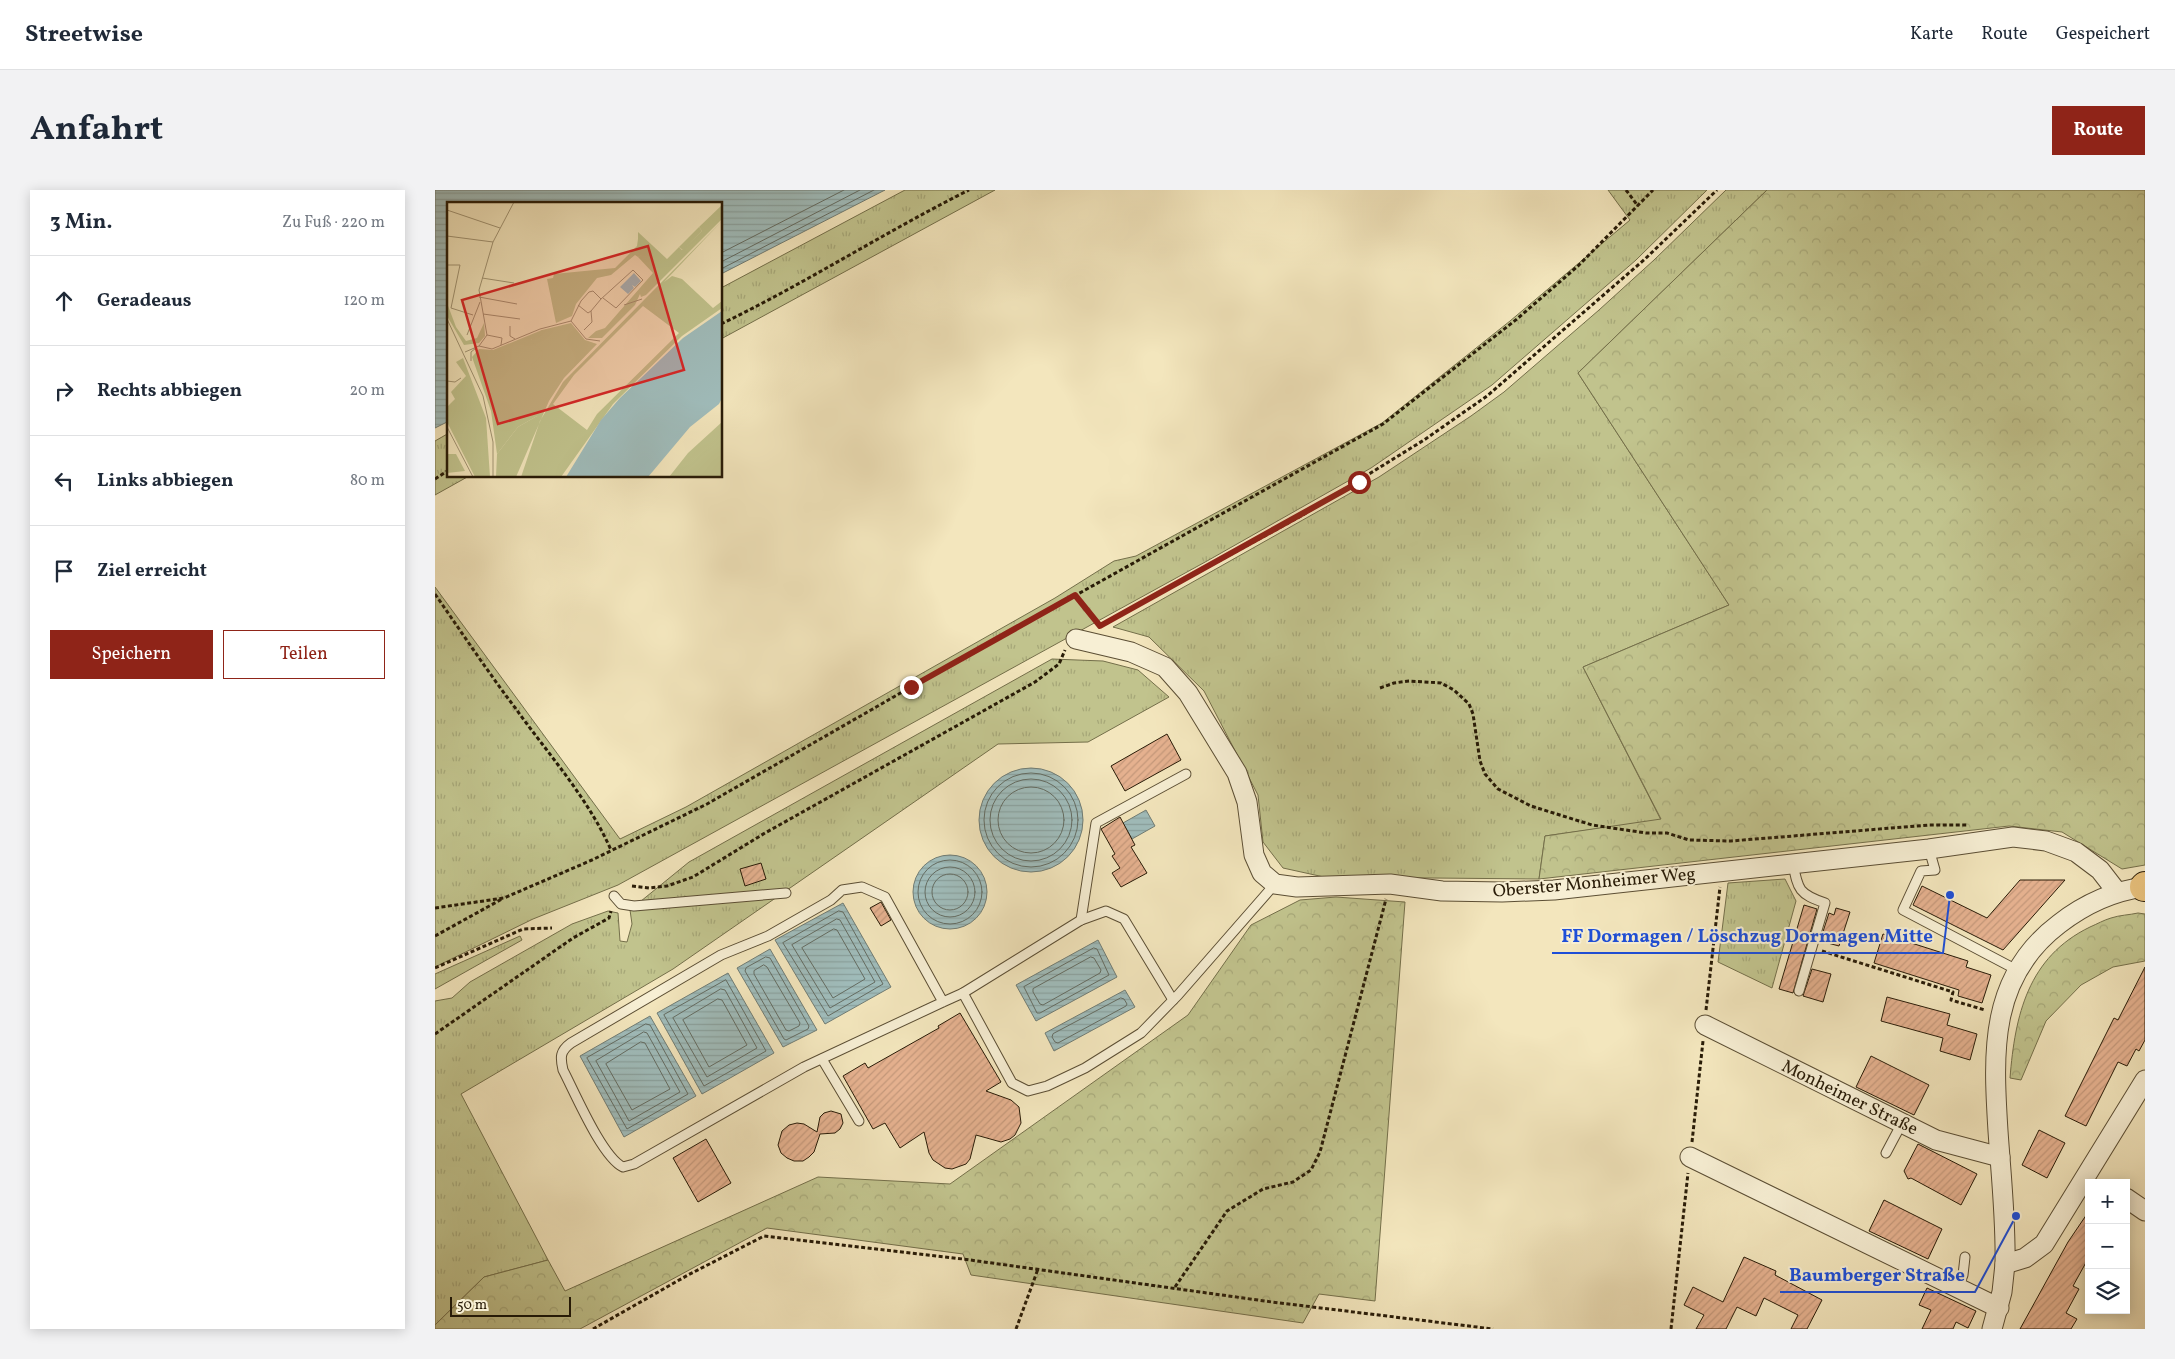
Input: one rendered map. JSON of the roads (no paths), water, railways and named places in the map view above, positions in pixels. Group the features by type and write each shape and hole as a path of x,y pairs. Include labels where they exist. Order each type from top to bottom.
{"street":[{"path":"1071,642 1131,652 1165,667 1188,693 1237,773 1247,802 1254,855 1262,873 1275,884"},
{"name":"Oberster Monheimer Weg","path":"1275,884 1297,887 1389,884 1443,890 1502,892 1554,890 1929,849 2013,837 2046,841 2076,852 2100,870 2117,892"},
{"path":"1992,1329 1999,1308 2005,1264 1994,1072 1997,1030 2007,995 2017,970 2043,936 2086,906 2117,892 2145,887"},
{"name":"Monheimer Straße","path":"1705,1025 1936,1140 2000,1157"},
{"path":"2005,1264 2025,1258 2037,1251 2095,1178 2144,1084"},
{"path":"1690,1157 1999,1308"},
{"path":"2130,1201 2145,1211"}],"lane":[{"path":"1081,920 1096,823 1186,774"},
{"path":"1929,849 1935,870 1921,871 1903,910 2017,970"},
{"path":"1793,864 1797,885 1801,892 1808,897 1825,903 1799,991"},
{"path":"963,993 1012,1083 1028,1091 1047,1086 1085,1068 1141,1033 1173,1000 1275,884"},
{"path":"943,1002 885,897 862,887 842,890 831,900 768,936 721,955 571,1043 564,1049 560,1058 563,1070 604,1147 615,1163 623,1167 633,1164 822,1059 963,993 1081,920 1106,911 1123,919 1173,1000"},
{"path":"614,896 621,904 634,906 787,893"},
{"path":"822,1059 859,1121"},
{"path":"1886,1153 1901,1123"},
{"path":"1958,1288 1963,1275 1965,1257"}],"water":[{"path":"435,190 885,190 723,273 723,202 447,202 447,422 435,428"},
{"path":"1031,768 1051,772 1068,783 1079,800 1083,820 1079,840 1068,857 1051,868 1031,872 1011,868 994,857 983,840 979,820 983,800 994,783 1011,772"},
{"path":"1146,810 1155,826 1132,839 1123,823"},
{"path":"950,855 964,858 976,866 984,878 987,892 984,906 976,918 964,926 950,929 936,926 924,918 916,906 913,892 916,878 924,866 936,858"},
{"path":"843,903 891,987 825,1024 775,940"},
{"path":"1098,940 1117,977 1036,1021 1016,985"},
{"path":"770,949 817,1030 783,1047 737,968"},
{"path":"728,973 774,1053 702,1094 657,1013"},
{"path":"1125,990 1135,1007 1054,1051 1045,1033"},
{"path":"650,1016 696,1096 624,1137 580,1056"}],"place":[{"name":"FF Dormagen / Löschzug Dormagen Mitte","path":"1950,895"},
{"name":"Baumberger Straße","path":"2016,1216"}]}
